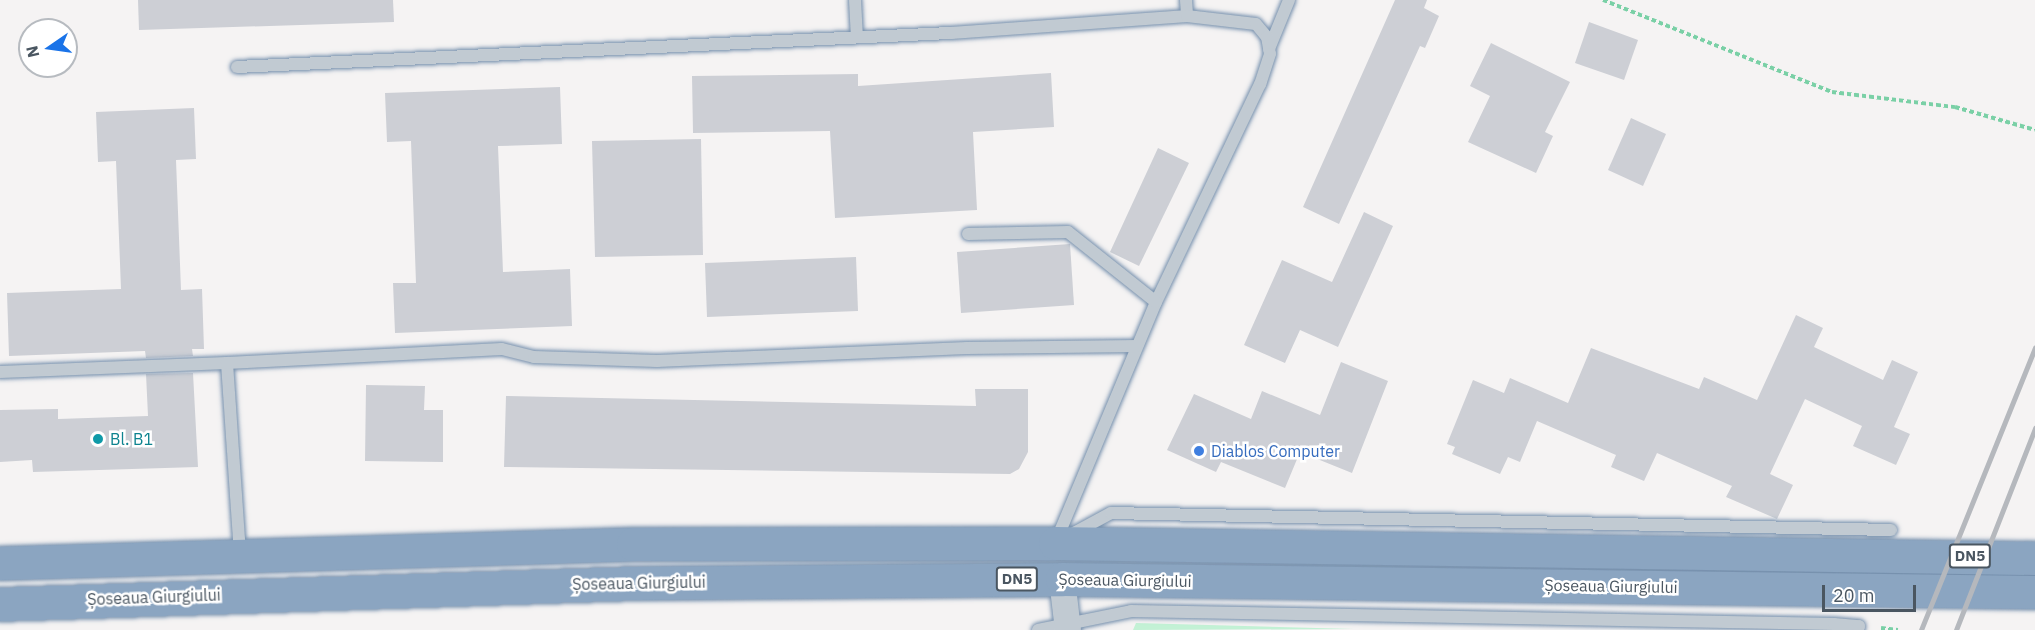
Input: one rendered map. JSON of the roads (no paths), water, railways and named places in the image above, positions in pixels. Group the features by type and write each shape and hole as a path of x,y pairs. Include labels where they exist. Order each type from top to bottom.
{"highway":[{"name":"Șoseaua Giurgiului","path":"0,563 633,544 1055,543 2035,558"},
{"name":"Șoseaua Giurgiului","path":"0,604 637,583 1062,579 2035,592"}],"street":[{"path":"1062,579 1067,628"}],"lane":[{"path":"855,0 857,37"},
{"path":"1186,0 1187,16"},
{"path":"1055,543 1156,302 1260,84 1269,50 1289,0"},
{"path":"237,67 857,37 1187,16 1256,24 1267,37 1269,50"},
{"path":"968,234 1068,232 1156,302"},
{"path":"0,372 502,349 554,358 657,361 967,348 1137,346"},
{"path":"227,363 240,554"},
{"path":"1055,543 1111,513 1892,530"},
{"path":"1038,630 1067,628 1131,611 1834,624 1859,626 1858,630"}],"railway":[{"path":"1921,630 2035,348"},
{"path":"1956,630 2035,428"}],"place":[{"name":"Bl. B1","path":"98,439"},
{"name":"Diablos Computer","path":"1199,451"}]}
